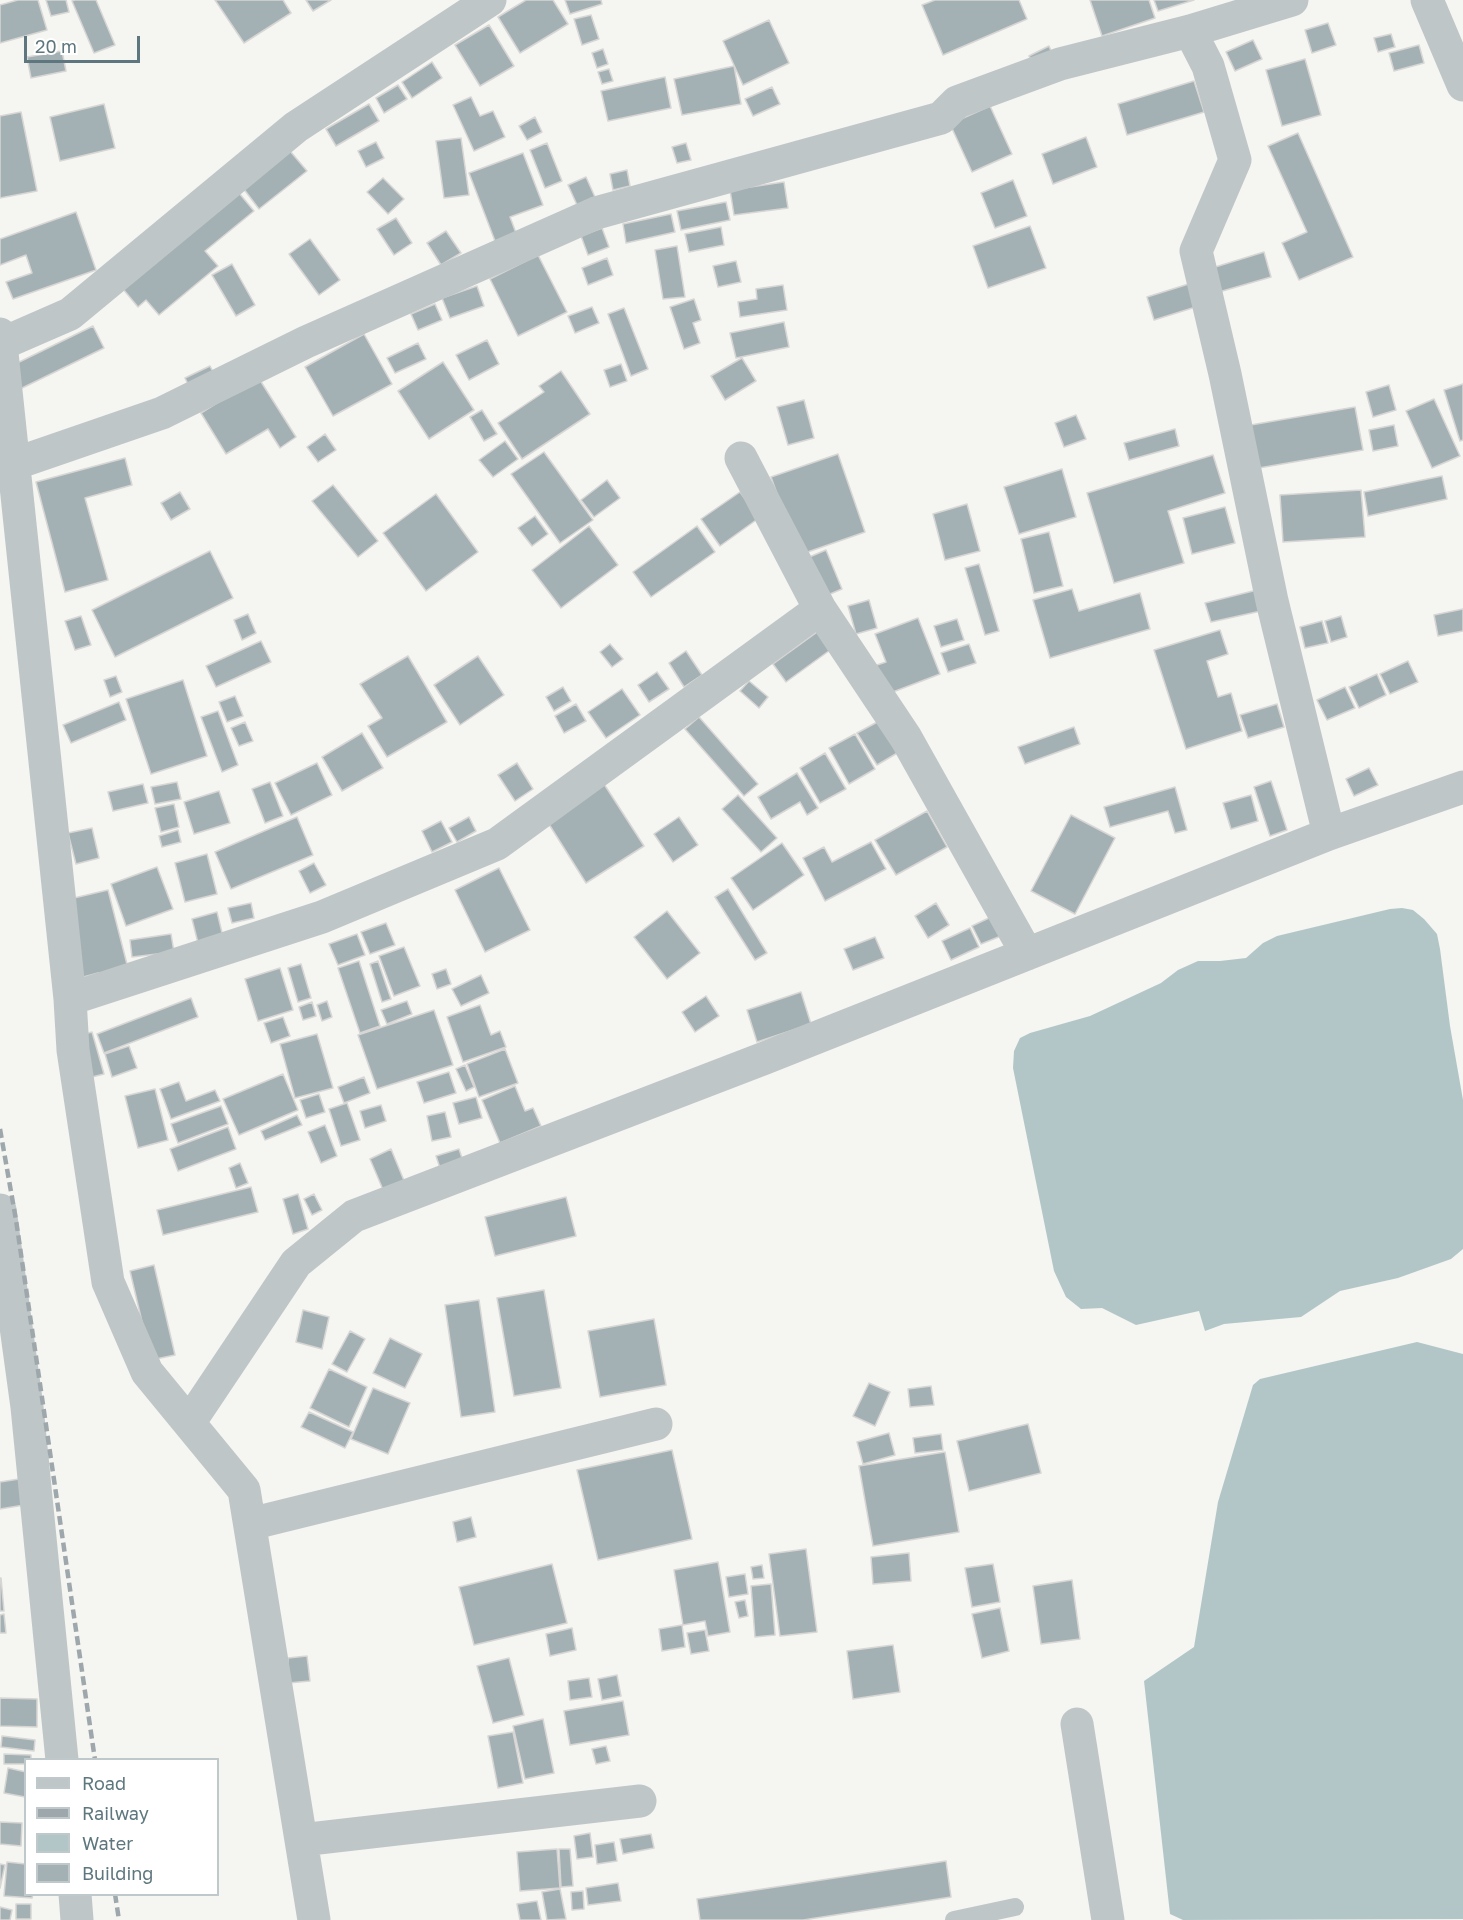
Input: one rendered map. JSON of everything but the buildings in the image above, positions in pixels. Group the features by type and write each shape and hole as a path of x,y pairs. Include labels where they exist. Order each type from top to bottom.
{"street":[{"path":"314,1920 244,1490 147,1372 108,1282 73,1050 70,999 1,339 70,314 296,126 490,0"},
{"path":"14,464 162,413 306,342 596,213 941,118 957,102 1060,64 1190,31 1292,0"},
{"path":"1427,0 1461,74"},
{"path":"1190,31 1208,66 1235,160 1196,251 1225,374 1272,601 1329,834"},
{"path":"741,458 820,609 906,738 1027,954"},
{"path":"70,999 322,917 497,843 820,609"},
{"path":"189,1423 296,1263 354,1216 743,1066 1329,834 1463,787"},
{"path":"0,1210 13,1409 62,1758"},
{"path":"250,1524 656,1424"},
{"path":"1077,1724 1108,1920"},
{"path":"301,1840 640,1801"},
{"path":"75,1896 77,1920"}],"lane":[{"path":"954,1920 1014,1907"}],"water":[{"path":"1402,908 1413,910 1424,919 1437,934 1440,949 1463,1100 1463,1249 1451,1259 1398,1278 1340,1291 1301,1317 1224,1324 1205,1331 1199,1311 1136,1325 1102,1308 1081,1309 1066,1297 1054,1271 1013,1068 1014,1051 1020,1038 1090,1016 1161,983 1178,970 1198,961 1246,958 1263,943 1277,936"},
{"path":"1417,1342 1463,1354 1463,1919 1183,1920 1170,1914 1144,1681 1194,1647 1218,1502 1253,1385 1260,1379"}],"railway":[{"path":"0,1129 16,1220 95,1758"},
{"path":"115,1896 119,1920"}]}
